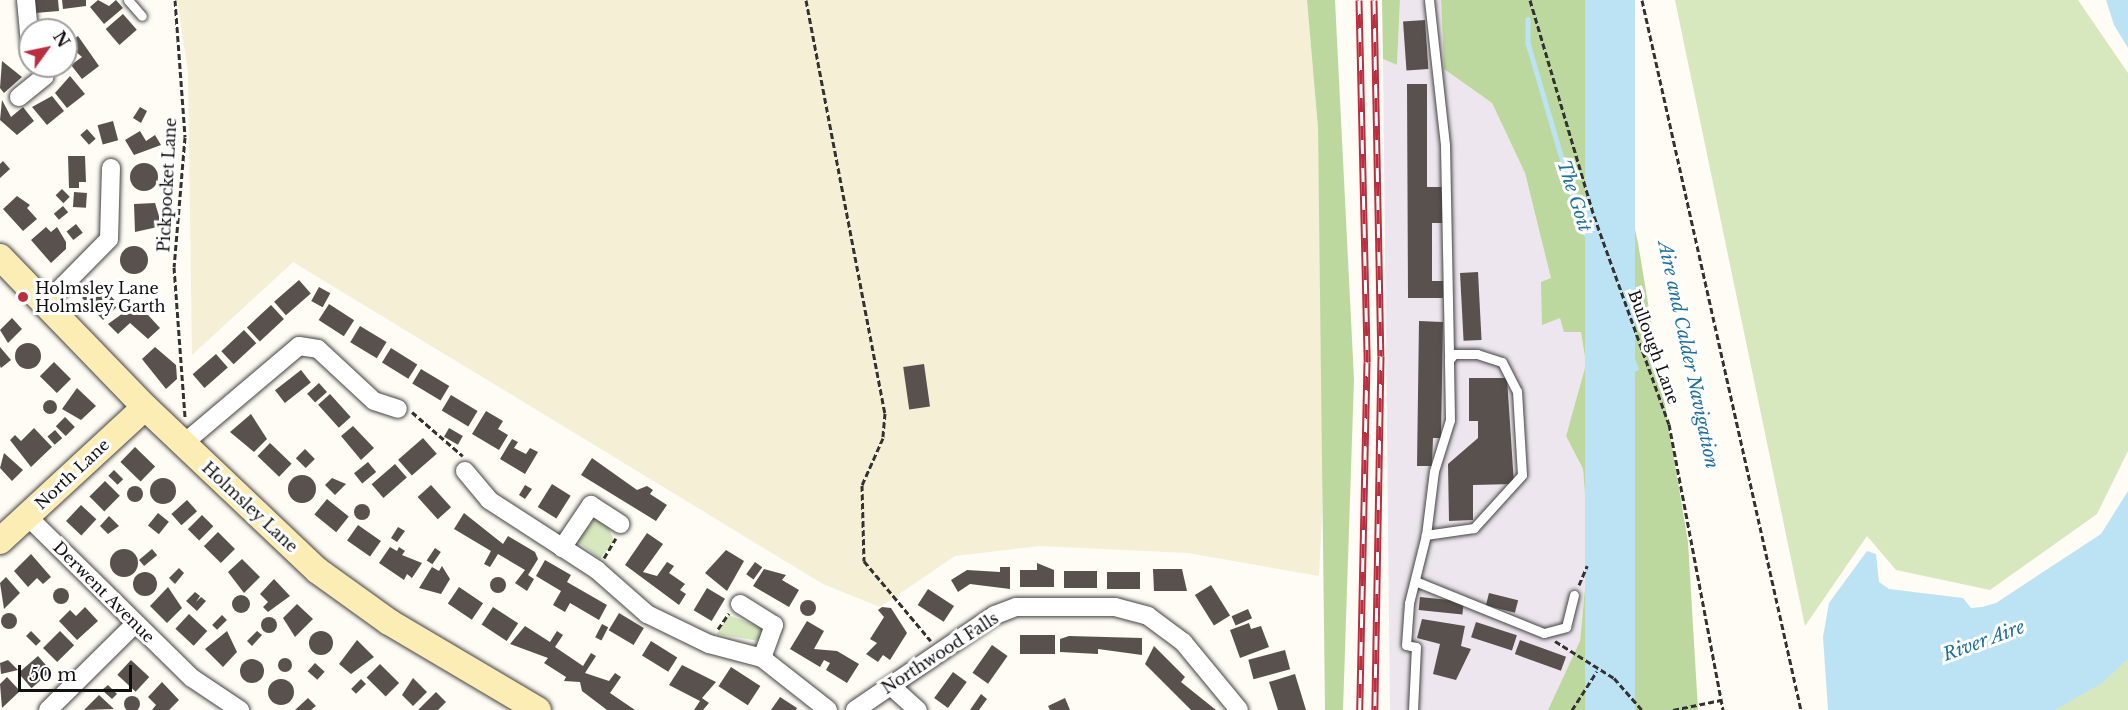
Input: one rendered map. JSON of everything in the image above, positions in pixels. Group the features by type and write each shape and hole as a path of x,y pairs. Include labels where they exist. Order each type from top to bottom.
{"street":[{"path":"26,0 28,18"},
{"path":"19,97 37,78"},
{"path":"45,304 109,239 111,168"},
{"name":"Holmsley Lane","path":"0,257 145,407 318,571 389,622 538,710"},
{"path":"183,444 298,346 318,349 374,401 398,409"},
{"name":"North Lane","path":"0,541 145,407"},
{"path":"465,471 489,500 597,570 647,614 709,644 762,658 828,710"},
{"path":"562,548 591,505 620,524"},
{"name":"Derwent Avenue","path":"27,516 192,678 240,710"},
{"path":"740,604 774,625 762,658"},
{"name":"Northwood Falls","path":"855,710 995,615 1016,608 1115,607 1148,616 1183,642 1239,710"},
{"path":"48,710 135,624"},
{"path":"891,686 918,710"}],"lane":[{"path":"128,0 142,16"},
{"path":"1413,710 1416,647 1406,645 1415,581 1426,535 1434,471 1450,420 1445,145 1429,0"},
{"path":"1426,535 1474,528 1522,476 1513,377 1502,362 1477,354 1454,354 1449,360"},
{"path":"1415,581 1544,633 1566,627 1574,595"}],"path":[{"name":"Pickpocket Lane","path":"175,0 185,137 174,267 186,404 183,444"},
{"path":"806,0 885,413 883,438 862,485 864,561 940,651"},
{"name":"Bullough Lane","path":"1530,0 1594,216 1660,394 1696,550 1723,710"},
{"path":"1642,0 1801,710"},
{"path":"398,409 420,417 447,440 472,465 465,471"},
{"path":"597,570 620,524"},
{"path":"1574,595 1587,567"},
{"path":"709,644 727,614 740,604"},
{"path":"1544,633 1632,693 1642,710"},
{"path":"1572,710 1597,671"},
{"path":"1673,710 1721,700"}],"shaded area":[{"path":"177,0 1307,0 1318,128 1324,471 1319,576 1188,553 1040,546 955,556 880,607 823,584 293,262 192,355 188,71"},
{"path":"1400,0 1441,0 1444,69 1492,103 1525,173 1560,312 1581,332 1586,364 1566,436 1583,469 1589,546 1580,642 1548,710 1390,710 1383,59 1397,65"}],"green space":[{"path":"1307,0 1335,0 1354,379 1343,710 1325,710 1318,128"},
{"path":"1382,0 1400,0 1397,65 1383,59"},
{"path":"1441,0 1585,0 1638,243 1688,542 1698,710 1548,710 1580,641 1589,546 1583,469 1566,436 1586,364 1581,332 1564,332 1560,318 1542,325 1541,282 1551,278 1525,173 1492,103 1444,69"},
{"path":"1675,0 2078,0 2128,73 2128,451 2097,514 1990,590 1896,570 1867,536 1805,626"},
{"path":"596,517 608,526 614,541 600,559 577,541"},
{"path":"728,615 763,628 759,641 717,634"},
{"path":"2128,627 2128,710 1975,710"}],"water":[{"path":"1585,0 1635,0 1635,710 1585,710"},
{"path":"2106,0 2128,0 2128,48 2114,25"},
{"name":"River Aire","path":"2128,491 2128,659 2102,683 2055,710 1828,710 1823,637 1829,603 1867,551 1876,554 1879,582 1889,589 1963,598 1971,608 1982,607 1996,603 2101,534"}],"building":[{"path":"33,0 58,0 59,11 35,13"},
{"path":"62,0 86,0 86,6 63,9"},
{"path":"98,0 109,6 116,0 123,8 104,24 90,7"},
{"path":"123,14 137,30 119,45 106,29"},
{"path":"1425,20 1428,69 1406,70 1403,22"},
{"path":"78,36 99,66 82,79 78,74 78,60 82,57 78,54"},
{"path":"2,61 18,74 18,78 21,78 4,93 0,88"},
{"path":"68,78 72,78 85,94 67,108 55,93"},
{"path":"1407,84 1427,84 1427,187 1442,187 1443,223 1432,223 1432,281 1443,281 1443,298 1408,298"},
{"path":"52,96 64,111 47,125 32,107"},
{"path":"2,100 11,117 23,107 34,121 17,135 0,120"},
{"path":"140,107 147,111 141,123 133,118"},
{"path":"113,121 118,140 103,144 98,125"},
{"path":"87,129 96,139 89,145 80,135"},
{"path":"140,131 146,141 155,135 161,145 134,155 125,140"},
{"path":"68,156 85,156 86,182 79,182 79,188 69,188"},
{"path":"3,161 10,169 0,178 0,164"},
{"path":"144,163 154,167 158,177 154,187 144,191 134,187 130,177 134,167"},
{"path":"62,189 70,197 63,203 56,195"},
{"path":"74,192 87,193 86,208 73,207"},
{"path":"17,196 30,205 27,208 37,219 23,231 3,209"},
{"path":"155,203 162,226 135,232 134,204"},
{"path":"63,206 68,212 59,220 54,214"},
{"path":"76,224 83,233 73,240 67,231"},
{"path":"46,227 51,232 57,227 66,242 66,249 51,263 31,240"},
{"path":"134,246 144,250 148,260 144,270 134,274 124,270 120,260 124,250"},
{"path":"1478,272 1482,340 1464,341 1460,273"},
{"path":"299,280 311,294 286,315 274,302"},
{"path":"99,283 113,290 109,294 119,305 103,320 82,298"},
{"path":"319,287 330,293 323,307 311,301"},
{"path":"137,303 160,328 148,339 130,323 118,334 108,324"},
{"path":"329,304 354,320 344,336 319,320"},
{"path":"271,305 284,319 260,341 247,328"},
{"path":"12,318 22,329 8,343 0,330"},
{"path":"1419,321 1443,322 1441,438 1433,438 1432,466 1417,466"},
{"path":"360,326 387,342 377,358 350,342"},
{"path":"244,330 256,343 234,364 221,351"},
{"path":"28,343 37,347 41,356 37,365 28,369 19,365 15,356 19,347"},
{"path":"0,347 11,360 1,368 0,366"},
{"path":"155,347 176,365 177,379 166,389 142,359"},
{"path":"391,348 417,364 408,379 382,362"},
{"path":"216,354 228,368 204,388 193,374"},
{"path":"54,362 71,379 57,393 40,376"},
{"path":"924,364 930,407 909,410 903,367"},
{"path":"421,369 449,386 441,401 412,384"},
{"path":"301,370 311,383 285,403 275,390"},
{"path":"1469,378 1507,378 1514,484 1473,485 1473,520 1449,521 1448,464 1478,438 1478,421 1469,421"},
{"path":"319,383 327,392 315,403 307,394"},
{"path":"77,388 96,406 81,420 62,409"},
{"path":"330,394 351,417 339,428 318,405"},
{"path":"451,395 478,411 468,426 442,410"},
{"path":"47,400 53,400 57,407 53,414 47,414 43,410 43,404"},
{"path":"486,411 503,421 498,429 508,435 499,450 472,434"},
{"path":"251,414 267,439 254,452 230,432"},
{"path":"65,417 75,427 66,436 56,426"},
{"path":"353,426 374,448 361,460 341,436"},
{"path":"34,428 52,447 31,467 10,440 15,435 21,441"},
{"path":"449,428 463,436 458,445 444,437"},
{"path":"55,430 62,438 55,445 47,437"},
{"path":"423,438 437,454 412,475 398,460"},
{"path":"512,439 518,442 514,448 526,454 530,448 538,452 525,474 500,459"},
{"path":"270,443 292,464 279,477 257,456"},
{"path":"135,447 155,466 141,482 120,462"},
{"path":"305,449 315,459 306,468 296,458"},
{"path":"4,453 23,470 12,481 0,468"},
{"path":"592,458 637,490 647,486 653,490 650,494 667,505 656,521 581,475"},
{"path":"368,462 376,472 362,483 354,473"},
{"path":"395,464 407,478 383,498 372,484"},
{"path":"114,470 123,479 118,485 108,476"},
{"path":"302,475 312,479 316,489 312,499 302,503 292,499 288,489 292,479"},
{"path":"163,478 172,482 176,491 172,500 163,504 154,500 150,491 154,482"},
{"path":"332,478 346,484 335,495 325,485"},
{"path":"105,481 120,496 104,511 89,497"},
{"path":"552,484 571,496 556,519 538,507"},
{"path":"431,485 451,507 438,519 418,497"},
{"path":"525,485 532,489 525,499 519,495"},
{"path":"135,486 141,488 143,494 141,500 135,502 129,500 127,494 129,488"},
{"path":"327,499 349,517 336,532 314,515"},
{"path":"187,500 197,511 181,525 171,514"},
{"path":"362,504 370,512 362,520 354,512"},
{"path":"81,505 96,519 81,535 66,521"},
{"path":"158,513 169,522 159,534 148,525"},
{"path":"464,513 503,544 508,536 535,552 538,559 528,575 534,579 527,591 515,583 525,570 498,554 490,567 484,564 491,551 454,529"},
{"path":"202,515 213,526 199,540 188,529"},
{"path":"109,516 119,526 108,534 100,526"},
{"path":"358,525 381,541 370,557 347,541"},
{"path":"398,527 405,531 397,542 391,538"},
{"path":"218,532 235,549 221,563 204,546"},
{"path":"647,533 663,544 643,572 657,576 667,562 674,566 669,573 685,584 680,590 686,594 679,605 625,565"},
{"path":"390,547 397,551 399,547 405,551 402,555 422,563 412,578 407,574 404,580 379,563"},
{"path":"435,548 441,552 432,564 427,560"},
{"path":"124,549 134,553 138,563 134,573 124,577 114,573 110,563 114,553"},
{"path":"152,549 157,555 144,566 139,560"},
{"path":"726,550 744,561 727,591 705,573"},
{"path":"31,554 51,577 43,584 37,578 28,587 14,571"},
{"path":"242,559 260,577 244,593 228,572"},
{"path":"545,560 571,575 567,582 607,605 599,620 570,603 565,612 553,605 561,591 536,576"},
{"path":"755,562 762,567 753,579 746,574"},
{"path":"1037,563 1054,570 1054,587 1020,587 1020,570 1037,570"},
{"path":"442,566 450,579 441,594 419,588 432,567 439,571"},
{"path":"1000,567 1010,567 1010,589 970,584 958,592 951,580 967,570 1000,572"},
{"path":"179,568 184,573 175,584 169,578"},
{"path":"764,569 786,575 782,580 799,590 789,607 753,586"},
{"path":"1153,569 1182,569 1187,591 1154,591"},
{"path":"1064,571 1097,571 1097,588 1064,588"},
{"path":"145,572 154,575 157,584 154,593 145,596 136,593 133,584 136,575"},
{"path":"1107,572 1140,572 1140,589 1107,589"},
{"path":"6,577 20,593 4,609 0,583"},
{"path":"498,577 506,585 498,593 490,585"},
{"path":"274,579 290,596 268,612 263,607 268,602 260,594"},
{"path":"1211,585 1230,616 1214,626 1195,595"},
{"path":"168,587 182,608 167,623 150,606"},
{"path":"459,587 483,603 472,620 448,604"},
{"path":"58,588 64,588 69,596 67,602 58,604 53,599 53,593"},
{"path":"707,588 725,599 712,621 694,610"},
{"path":"928,589 954,606 944,622 918,605"},
{"path":"195,592 200,596 196,602 201,597 206,601 197,611 186,601"},
{"path":"1489,593 1518,600 1515,613 1486,606"},
{"path":"241,595 247,598 250,604 247,610 241,613 235,610 232,604 235,598"},
{"path":"1420,597 1464,602 1462,615 1419,610"},
{"path":"805,600 811,600 816,608 814,614 805,616 800,611 800,605"},
{"path":"297,604 313,619 295,637 283,618"},
{"path":"85,607 98,621 77,640 59,621 70,610 76,616"},
{"path":"493,607 518,623 507,641 482,625"},
{"path":"882,607 891,608 907,633 890,660 883,655 878,662 866,654 877,643 870,639 884,617 878,610"},
{"path":"1248,609 1252,618 1236,625 1232,616"},
{"path":"9,613 15,615 17,621 15,627 9,629 3,627 1,621 3,615"},
{"path":"619,613 644,628 634,645 609,630"},
{"path":"189,614 207,631 194,646 175,629"},
{"path":"222,615 227,620 217,630 212,625"},
{"path":"269,617 275,619 277,625 275,631 269,633 263,631 261,625 263,619"},
{"path":"1422,619 1465,626 1461,646 1471,649 1456,680 1433,674 1440,644 1417,638"},
{"path":"807,621 824,631 814,649 837,651 859,664 847,683 826,670 830,663 824,660 820,667 790,649"},
{"path":"1476,622 1517,635 1512,651 1471,637"},
{"path":"1249,623 1251,629 1261,626 1269,647 1240,658 1230,630"},
{"path":"602,624 608,627 601,641 595,637"},
{"path":"525,626 550,642 557,631 563,635 555,647 583,666 591,653 596,656 585,673 609,681 615,673 621,677 610,693 635,710 607,710 582,691 580,682 564,681 566,677 544,663 548,658 510,644"},
{"path":"31,631 41,641 36,646 26,636"},
{"path":"60,631 74,645 57,662 43,648"},
{"path":"227,631 237,652 223,667 205,649"},
{"path":"257,631 262,635 252,646 247,641"},
{"path":"321,631 326,632 332,638 332,648 326,654 321,655 316,654 310,648 309,643 310,638 316,632"},
{"path":"1020,635 1055,635 1055,654 1020,654"},
{"path":"1069,636 1142,638 1142,655 1098,649 1098,654 1060,652 1060,639"},
{"path":"357,640 374,657 351,674 339,664"},
{"path":"1520,640 1566,657 1561,671 1515,654"},
{"path":"651,641 677,657 668,672 642,655"},
{"path":"992,645 1008,656 988,684 972,673"},
{"path":"1154,646 1185,677 1181,682 1216,710 1191,710 1145,664"},
{"path":"1285,650 1290,669 1253,679 1248,660"},
{"path":"38,656 51,671 31,688 18,673"},
{"path":"282,658 288,658 292,665 288,672 282,672 278,668 278,662"},
{"path":"252,659 261,662 264,671 261,680 252,683 243,680 240,671 243,662"},
{"path":"8,660 18,670 1,674 0,663"},
{"path":"131,660 149,677 136,692 117,675"},
{"path":"315,663 325,672 317,680 308,671"},
{"path":"380,664 399,683 386,697 367,677"},
{"path":"682,665 716,682 702,698 709,703 703,710 694,710 700,701 669,685"},
{"path":"731,667 760,686 748,705 718,686"},
{"path":"953,672 967,682 948,708 934,698"},
{"path":"1295,674 1306,710 1278,710 1269,682"},
{"path":"7,677 20,691 2,708 0,684"},
{"path":"413,678 427,692 413,706 402,695"},
{"path":"281,679 290,683 294,692 290,701 281,705 272,701 268,692 272,683"},
{"path":"361,679 366,684 356,694 351,689"},
{"path":"162,682 179,700 169,710 152,710 156,705 148,697"},
{"path":"108,685 117,694 112,699 102,690"},
{"path":"436,692 446,702 438,710 418,710"},
{"path":"981,694 987,699 979,710 970,710"},
{"path":"99,695 114,709 84,710"},
{"path":"132,696 138,698 140,704 138,710 132,712 126,710 124,704 126,698"},
{"path":"780,697 797,708 796,710 771,710"},
{"path":"308,698 316,706 311,710 295,710"},
{"path":"1065,698 1070,710 1050,710 1048,706"}],"waterway":[{"name":"The Goit","path":"1528,19 1528,43 1575,203 1636,368"}],"railway":[{"path":"1359,0 1367,362 1360,710"},
{"path":"1374,0 1381,356 1375,710"}],"place":[{"name":"Holmsley Lane Holmsley Garth","path":"23,297"}],"water label":[{"name":"Aire and Calder Navigation","path":"1688,355"}]}
